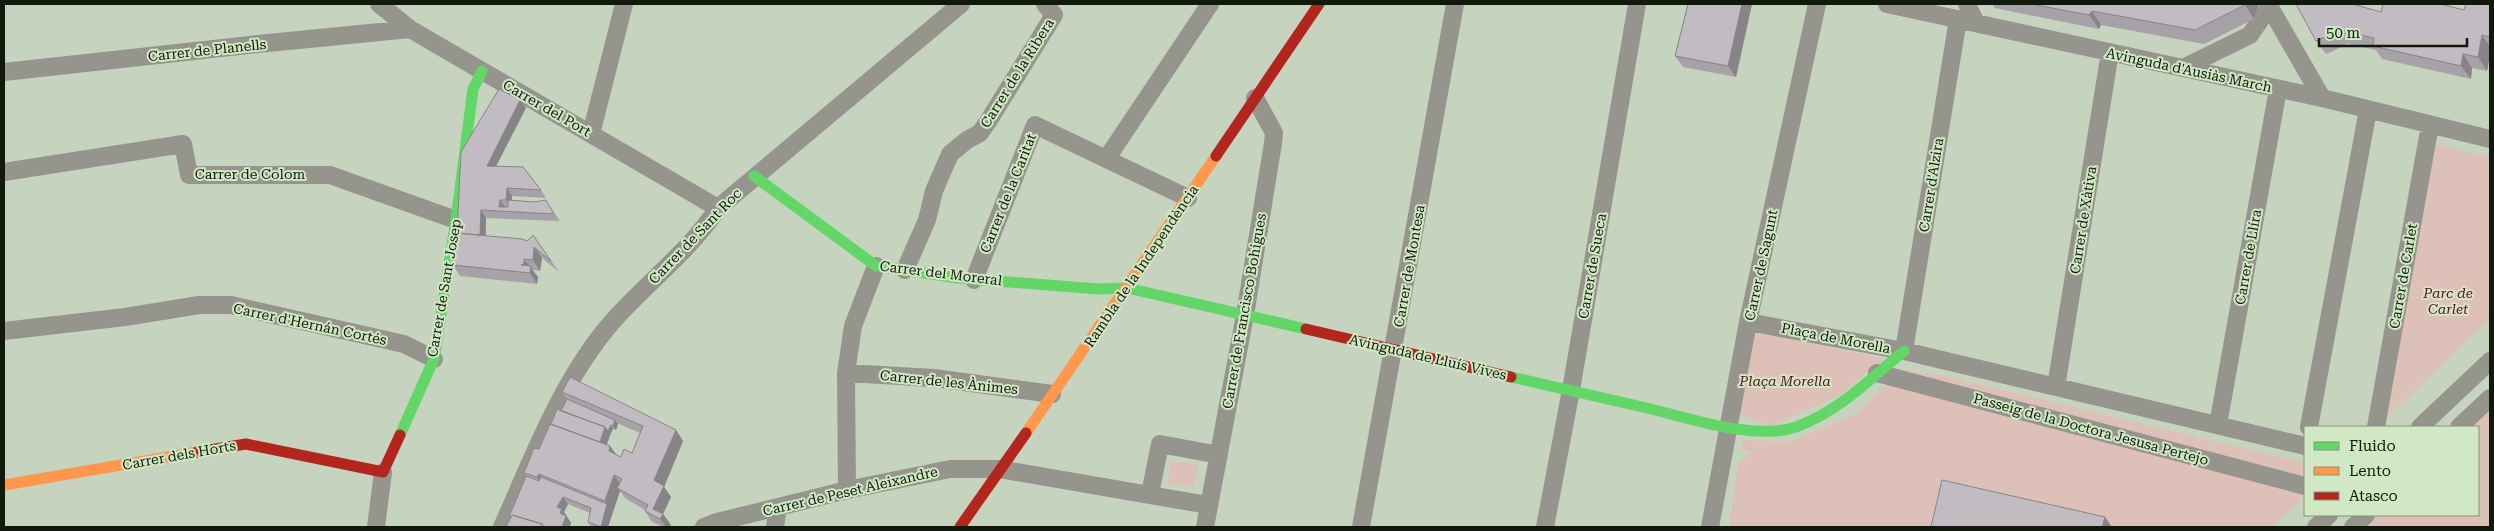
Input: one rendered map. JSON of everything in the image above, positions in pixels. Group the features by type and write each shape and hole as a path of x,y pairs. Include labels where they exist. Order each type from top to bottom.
{"street":[{"name":"Carrer del Port","path":"379,4 410,29 718,208"},
{"path":"591,134 624,4"},
{"name":"Carrer de Sant Roc","path":"502,527 544,434 575,375 611,323 704,229 718,208 961,4"},
{"name":"Carrer de la Ribera","path":"905,270 926,220 934,190 950,154 966,140 980,133 1054,15 1045,4"},
{"path":"1107,158 1210,4"},
{"name":"Rambla de la Independència","path":"960,527 1127,288 1319,4"},
{"name":"Carrer de Montesa","path":"1361,527 1395,349 1455,4"},
{"name":"Carrer de Sueca","path":"1545,527 1571,390 1636,4"},
{"name":"Carrer de Sagunt","path":"1710,527 1748,322 1817,4"},
{"name":"Avinguda d'Ausiàs March","path":"1887,4 2322,98 2490,139"},
{"path":"1967,4 1976,23"},
{"path":"2183,68 2250,35 2269,5 2322,98"},
{"name":"Carrer d'Alzira","path":"1904,351 1958,19"},
{"name":"Carrer de Planells","path":"4,72 410,29"},
{"name":"Carrer de Xàtiva","path":"2056,387 2110,52"},
{"name":"Carrer de Sant Josep","path":"376,527 383,472 434,359 456,220 473,89 482,71"},
{"name":"Carrer de Llíra","path":"2218,425 2278,89"},
{"name":"Carrer de Francisco Bohigues","path":"1205,527 1245,315 1274,133 1255,98"},
{"path":"2309,426 2368,110"},
{"name":"Carrer de la Caritat","path":"974,280 1035,125 1188,198"},
{"name":"Carrer de Carlet","path":"2376,426 2430,125"},
{"name":"Carrer de Colom","path":"4,172 183,144 189,175 330,174 456,220"},
{"name":"Carrer del Moreral","path":"754,176 876,266 974,280 1098,288 1127,288"},
{"path":"847,490 846,373 853,326 876,266"},
{"name":"Avinguda de Lluís Vives","path":"1127,288 1729,427"},
{"name":"Carrer d'Hernán Cortés","path":"4,331 125,317 199,305 231,305 404,344 434,359"},
{"name":"Plaça de Morella","path":"1748,322 1904,351"},
{"name":"Plaça de Morella","path":"1729,427 1774,432 1801,425 1834,409 1904,351"},
{"name":"Passeig de la Doctora Jesusa Pertejo","path":"1904,351 2304,446"},
{"path":"2421,426 2490,361"},
{"name":"Carrer de les Ànimes","path":"846,373 934,378 1052,394"},
{"name":"Passeig de la Doctora Jesusa Pertejo","path":"1877,373 2304,486"},
{"path":"2460,426 2490,398"},
{"name":"Carrer dels Horts","path":"4,485 246,444 383,472"},
{"path":"1150,494 1160,444 1219,455"},
{"name":"Carrer de Peset Aleixandre","path":"704,527 717,522 847,490 950,469 999,469 1208,505"},
{"path":"775,527 778,507"},
{"path":"2316,527 2328,516"},
{"path":"2353,527 2365,516"}],"green space":[{"name":"Parc de Carlet","path":"2432,144 2490,157 2490,318 2387,417"},
{"name":"Plaça Morella","path":"1753,332 1885,358 1838,396 1771,426 1736,413"},
{"path":"1902,370 1940,375 2304,463 2304,487 2302,495 2295,506 2271,527 1729,527 1738,463 1752,452 1741,449 1743,440 1790,442 1855,414"},
{"path":"2490,398 2490,527 2353,527 2365,516 2479,516 2479,426 2460,426"},
{"path":"1171,461 1199,465 1193,487 1167,484"}],"building":[{"path":"1688,4 1742,4 1728,66 1675,56"},
{"path":"2031,4 2245,5 2195,30 2092,11 2089,15"},
{"path":"2296,4 2352,4 2381,12 2383,4 2440,4 2464,10 2466,4 2490,4 2490,37 2482,35 2478,57 2463,54 2461,66 2373,46 2374,38 2339,30 2316,41"},
{"path":"499,89 520,100 487,166 523,167 541,190 507,188 506,200 500,200 499,207 508,207 508,200 534,202 546,200 554,214 481,210 480,235 457,233 461,152"},
{"path":"455,233 527,241 533,235 551,261 534,247 533,260 524,259 524,264 521,265 531,266 530,273 453,265"},
{"path":"570,377 676,430 654,480 664,486 653,509 663,514 660,519 645,511 648,505 617,488 622,479 614,475 605,501 539,474 537,477 524,473 534,448 539,449 550,424 610,446 609,451 621,457 624,449 632,453 643,426 562,392"},
{"path":"567,399 615,420 613,426 611,425 608,431 605,427 561,411"},
{"path":"557,409 605,427 600,442 551,424"},
{"path":"526,476 539,481 541,477 607,504 601,527 588,522 591,508 563,497 557,507 562,509 560,513 566,516 562,527 544,527 542,524 512,515 509,517"},
{"path":"1942,480 2105,517 2102,527 1931,527"},
{"path":"512,515 542,524 540,527 506,527"}],"traffic: fast":[{"path":"400,435 434,359 456,220 473,89 482,71"},
{"path":"754,176 876,266 958,278 1098,289 1127,288 1306,329"},
{"path":"1511,377 1741,430 1779,431 1796,427 1826,413 1853,394 1904,351"}],"traffic: slow":[{"path":"1026,433 1216,156"},
{"path":"4,485 197,452"}],"traffic: jam":[{"path":"1216,156 1319,4"},
{"path":"1306,329 1511,377"},
{"path":"960,527 1026,433"},
{"path":"197,452 246,444 383,472 400,435"}]}
